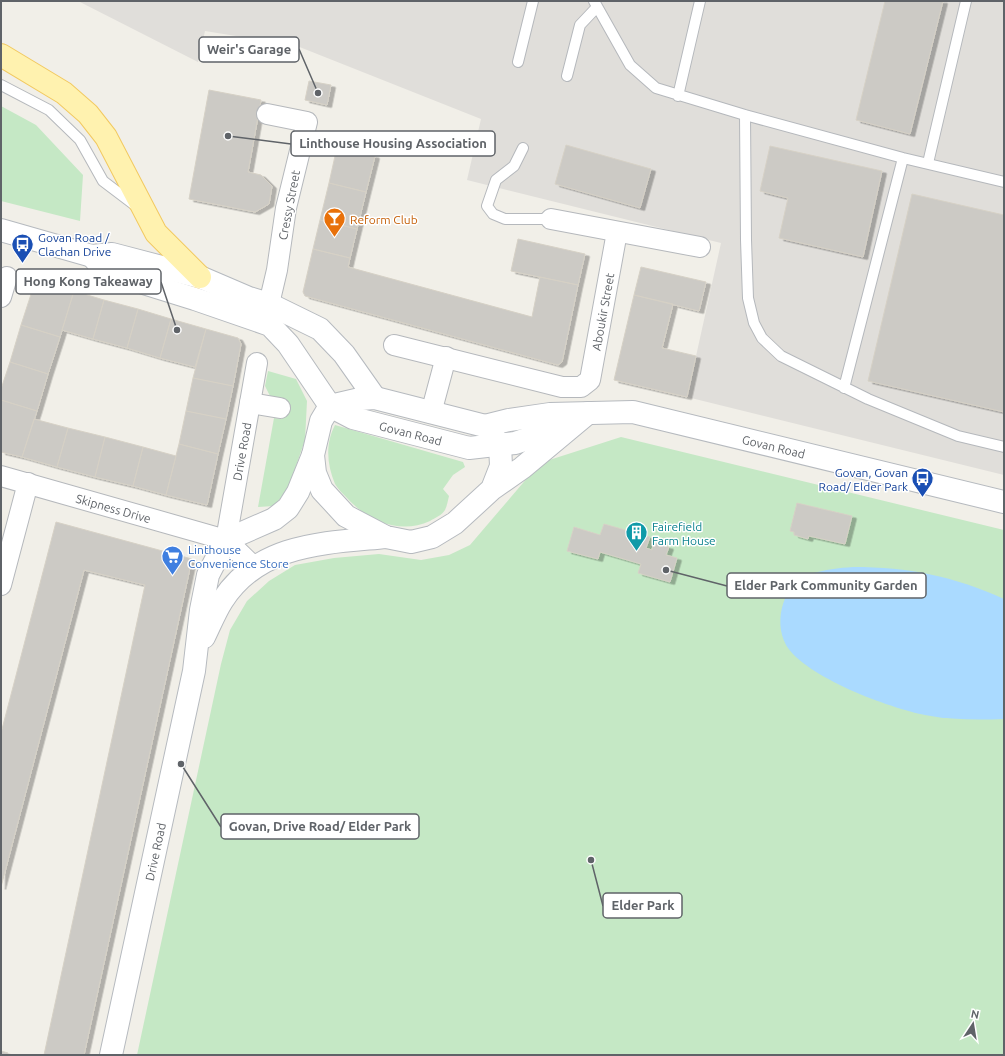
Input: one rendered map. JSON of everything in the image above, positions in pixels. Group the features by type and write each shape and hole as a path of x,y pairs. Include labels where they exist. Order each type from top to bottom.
{"main road":[{"path":"1,55 64,93 88,114 106,137 156,233 200,277"}],"street":[{"name":"Cressy Street","path":"268,114 307,122 286,208 277,270 269,304"},
{"path":"551,220 700,247"},
{"path":"1,230 92,256 112,254 200,277 249,298 269,304 320,329 344,354 375,398"},
{"name":"Aboukir Street","path":"446,358 562,387 581,387 590,380 617,232"},
{"name":"Govan Road","path":"92,256 105,271 195,299 270,325 288,344 330,406 353,418 469,448 515,443 554,430 588,413"},
{"path":"1,297 7,277"},
{"path":"269,304 270,325"},
{"path":"394,345 446,358"},
{"name":"Govan Road","path":"431,413 446,358"},
{"name":"Drive Road","path":"111,1055 198,649 201,610 208,575 226,540 257,363"},
{"path":"254,566 226,540 274,519 288,508 298,492 313,455 321,421 330,406 360,399 375,398 485,426 500,445 501,466 492,489"},
{"path":"250,403 280,408"},
{"name":"Govan Road","path":"485,426 509,420 550,414 633,412 1004,502"},
{"path":"313,455 315,473 322,490 346,516 386,537 411,542 432,537 455,523 492,489 522,468 588,413"},
{"name":"Skipness Drive","path":"1,476 226,540"},
{"path":"1,585 28,483"},
{"name":"Drive Road","path":"198,649 222,601 254,566 279,553 314,545 328,542 386,537"}],"lane":[{"path":"518,62 533,1"},
{"path":"678,96 700,1"},
{"path":"928,164 966,1"},
{"path":"568,76 580,25 595,4 630,65 656,88 678,96 745,115 903,158 1004,182"},
{"path":"1,84 49,110 80,140 103,182 145,214"},
{"path":"745,115 748,298 754,324 762,338 781,356 868,399 958,436 1004,447"},
{"path":"523,148 514,166 496,180 487,206 493,214 504,219 551,220"},
{"path":"844,388 903,158"}],"shaded area":[{"path":"78,1 1004,1 1004,475 687,397 721,243 467,180 481,119 297,46 205,31 198,62"}],"green space":[{"path":"1,106 36,125 83,175 80,221 1,201"},
{"path":"268,371 296,379 307,401 305,440 288,489 274,506 258,507 274,418 282,419 285,400 270,396 265,386"},
{"path":"335,425 463,462 465,467 453,475 443,489 449,496 444,512 430,521 407,527 396,526 375,519 355,506 336,486 330,469 328,447"},
{"path":"621,437 1004,530 1004,1055 137,1055 221,664 230,630 247,601 269,581 295,565 334,558 379,554 421,560 449,555 470,545 540,463"}],"water":[{"path":"873,567 930,574 967,584 1004,599 1004,719 954,719 935,717 891,706 829,679 796,657 786,645 781,630 780,619 783,604 788,593 794,585 811,574 832,569"}],"building":[{"path":"885,1 943,1 910,134 856,120"},
{"path":"309,81 331,85 327,105 305,100"},
{"path":"209,90 261,100 248,172 261,175 272,186 269,204 255,212 189,199"},
{"path":"566,145 651,169 640,208 555,184"},
{"path":"770,146 882,171 863,257 779,238 788,198 760,191"},
{"path":"337,147 375,156 366,192 329,183"},
{"path":"329,183 366,192 357,229 320,220"},
{"path":"912,194 1004,215 1004,412 868,381"},
{"name":"Reform Club","path":"320,220 357,229 350,258 313,249"},
{"path":"518,239 585,254 578,285 511,271"},
{"path":"313,249 350,258 348,267 532,317 540,277 578,285 562,362 558,365 305,296 303,292"},
{"path":"641,267 706,282 699,311 634,295"},
{"path":"38,281 74,291 60,337 21,325 35,282"},
{"path":"74,291 104,300 93,339 62,330"},
{"path":"634,295 673,304 662,348 696,356 687,397 614,380"},
{"path":"104,300 138,309 127,348 93,339"},
{"path":"138,309 171,319 160,358 127,348"},
{"path":"171,319 206,329 195,367 160,358"},
{"path":"21,325 60,337 48,374 10,362"},
{"path":"206,329 238,338 241,344 233,386 193,378"},
{"path":"10,362 48,374 37,411 1,400 1,389"},
{"path":"193,378 233,386 226,419 186,411"},
{"path":"1,400 37,411 22,457 1,452"},
{"path":"186,411 226,419 218,454 179,444"},
{"path":"34,419 68,428 57,467 22,457"},
{"path":"68,428 105,437 95,477 57,467"},
{"path":"105,437 143,447 133,486 95,477"},
{"path":"179,444 218,454 207,505 166,495"},
{"path":"143,447 176,456 166,495 133,486"},
{"path":"797,503 852,516 845,544 809,536 808,539 794,535 794,532 790,531"},
{"path":"56,522 192,559 84,1055 44,1055 145,585 84,570 1,887 1,733"},
{"name":"Fairefield Farm House","path":"604,524 650,537 646,548 652,550 654,543 669,547 666,555 677,558 670,582 638,573 641,564 600,552 598,559 567,551 574,527 600,535"},
{"path":"1,1051 8,1053 8,1055 1,1055"}],"place":[{"name":"Weir's Garage","path":"318,93"},
{"name":"Linthouse Housing Association","path":"228,136"},
{"name":"Reform Club","path":"335,238"},
{"name":"Govan Road / Clachan Drive","path":"22,264"},
{"name":"Hong Kong Takeaway","path":"177,330"},
{"name":"Govan, Govan Road/ Elder Park","path":"923,498"},
{"name":"Fairefield Farm House","path":"636,552"},
{"name":"Elder Park Community Garden","path":"666,570"},
{"name":"Linthouse Convenience Store","path":"172,576"},
{"name":"Govan, Drive Road/ Elder Park","path":"181,764"},
{"name":"Elder Park","path":"591,860"}]}
